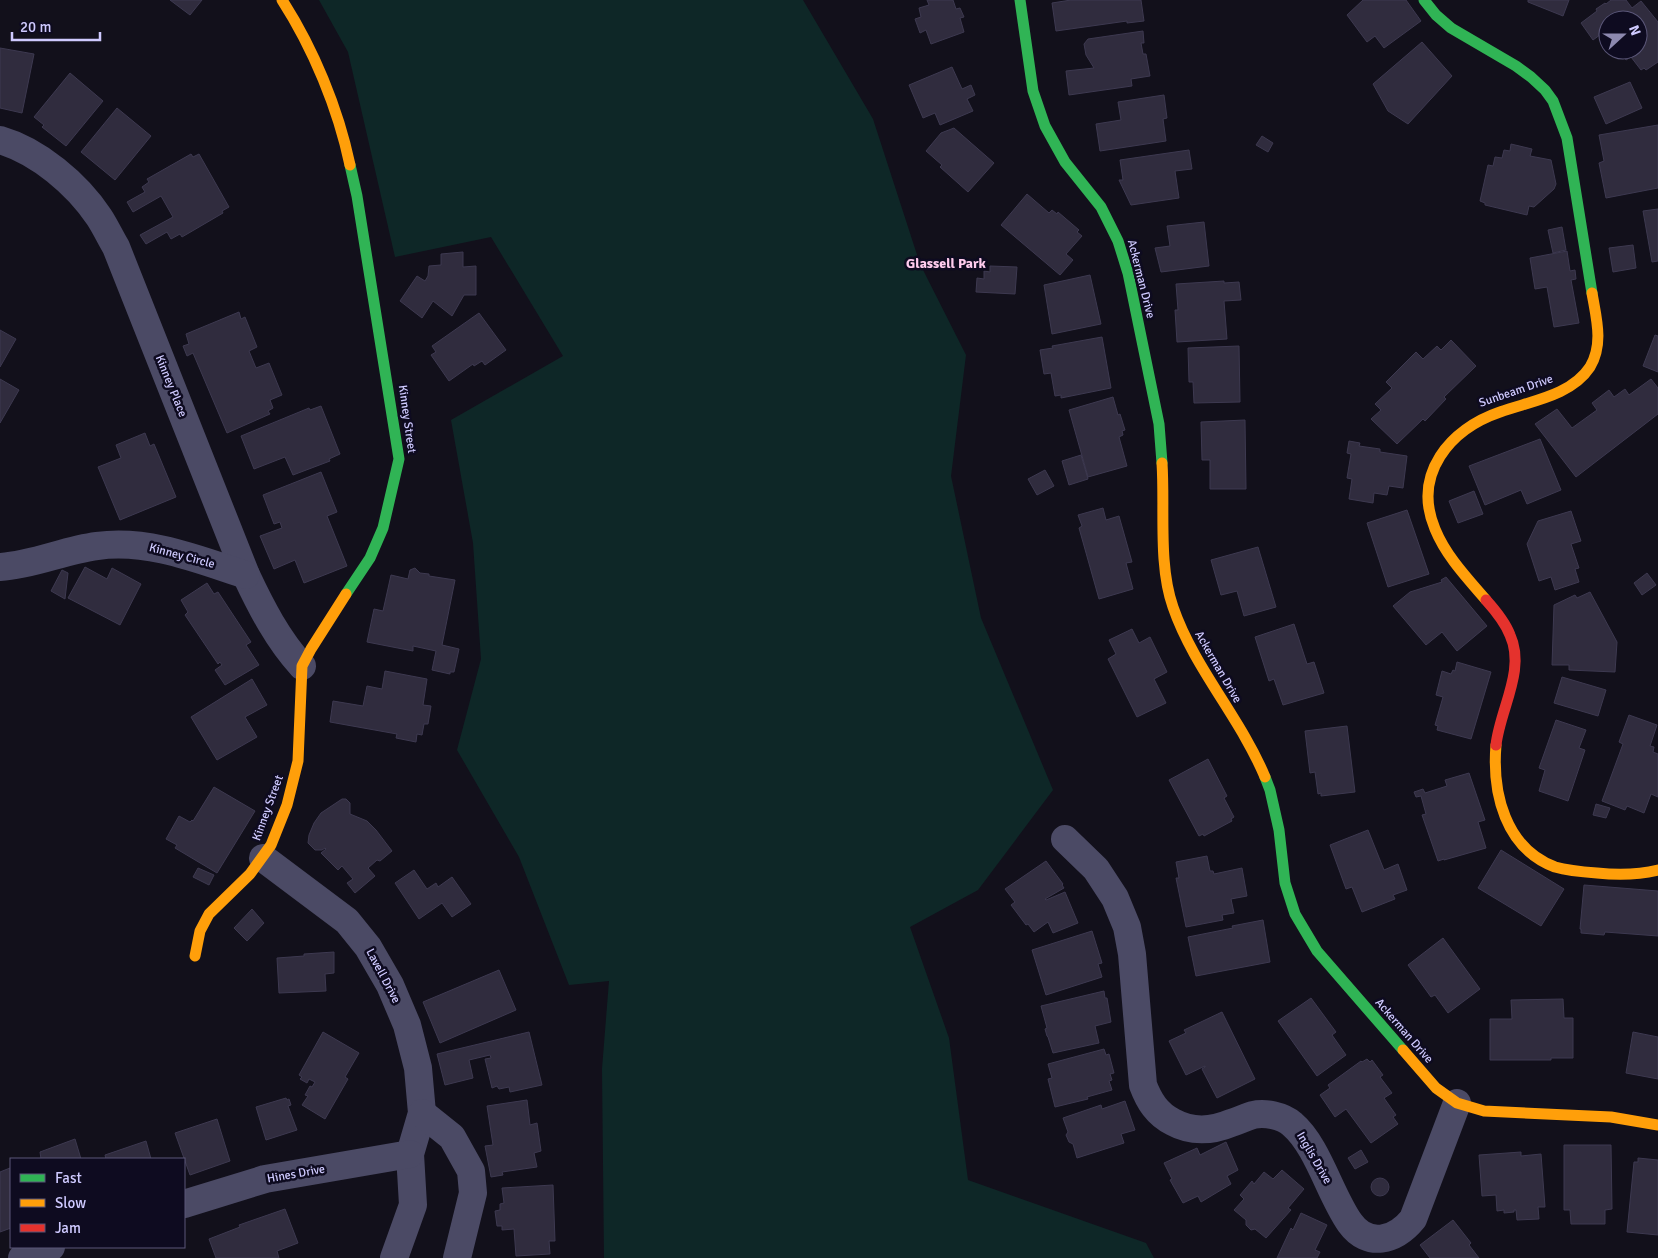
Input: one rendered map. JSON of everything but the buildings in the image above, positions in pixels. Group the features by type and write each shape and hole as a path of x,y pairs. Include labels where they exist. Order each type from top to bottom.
{"street":[{"name":"Kinney Street","path":"263,858 271,845 286,805 298,761 302,666 370,558 383,528 399,459 357,196 348,155 331,100 298,25 282,0"},
{"name":"Ackerman Drive","path":"1020,0 1033,91 1045,126 1065,162 1101,207 1118,241 1128,273 1159,424 1164,495 1164,565 1172,605 1187,643 1256,756 1270,790 1280,830 1285,884 1295,914 1317,951 1436,1088 1457,1103 1484,1111 1611,1117 1658,1125"},
{"name":"Sunbeam Drive","path":"1424,0 1444,24 1527,72 1546,91 1560,114 1567,138 1599,332 1596,353 1587,371 1571,386 1556,393 1478,419 1463,429 1445,447 1432,471 1428,497 1430,519 1439,540 1506,625 1514,645 1515,668 1496,738 1496,772 1499,803 1508,827 1520,842 1526,849 1548,864 1571,871 1610,875 1658,870"},
{"name":"Kinney Place","path":"0,140 44,162 74,187 99,216 116,247 246,575 276,632 302,666"},
{"name":"Kinney Circle","path":"0,567 96,546 135,544 158,548 246,575"},
{"name":"Inglis Drive","path":"1065,839 1096,869 1116,898 1127,927 1132,954 1143,1085 1149,1100 1163,1116 1181,1127 1204,1130 1225,1126 1253,1115 1273,1115 1291,1122 1304,1135 1350,1223 1362,1235 1377,1239 1392,1237 1404,1230 1412,1219 1457,1103"},
{"path":"195,956 200,931 210,914 250,874 263,858"},
{"name":"Lavell Drive","path":"263,858 347,921 368,947 390,985 407,1026 418,1068 422,1113 410,1154 413,1204 394,1258"},
{"path":"422,1113 452,1137 471,1170 473,1194 457,1258"},
{"name":"Hines Drive","path":"185,1204 265,1179 410,1154"},
{"path":"22,1258 48,1248"}],"green space":[{"path":"319,0 803,0 873,119 920,264 966,355 951,476 981,618 1053,790 978,890 910,927 949,1038 968,1180 1146,1243 1154,1258 604,1258 602,1069 609,981 569,985 519,857 457,750 481,659 473,543 451,420 563,356 491,237 395,257 348,52"}],"traffic: fast":[{"path":"1020,0 1033,91 1045,126 1065,162 1101,207 1118,241 1128,273 1159,424 1162,463"},
{"path":"1424,0 1436,15 1451,28 1516,66 1545,90 1553,101 1567,138 1592,293"},
{"path":"346,594 370,558 383,528 399,459 357,196 350,165"},
{"path":"1265,777 1270,790 1279,830 1285,883 1295,914 1317,951 1403,1050"}],"traffic: slow":[{"path":"282,0 304,38 323,79 339,122 350,165"},
{"path":"1486,600 1451,558 1435,529 1429,509 1428,490 1432,472 1440,456 1451,442 1466,430 1500,412 1537,401 1561,391 1582,377 1590,367 1597,349 1598,330 1592,293"},
{"path":"1162,463 1165,573 1173,607 1193,651 1243,734 1265,777"},
{"path":"195,956 200,931 209,914 250,874 271,845 287,805 298,761 302,666 346,594"},
{"path":"1496,745 1496,782 1505,817 1513,833 1524,847 1538,858 1555,867 1581,872 1628,874 1658,870"},
{"path":"1403,1050 1436,1088 1457,1103 1484,1111 1611,1117 1658,1125"}],"traffic: jam":[{"path":"1486,600 1500,616 1508,630 1514,648 1515,662 1514,676 1498,731 1496,745"}],"district":[{"name":"Glassell Park","path":"946,263"}]}
